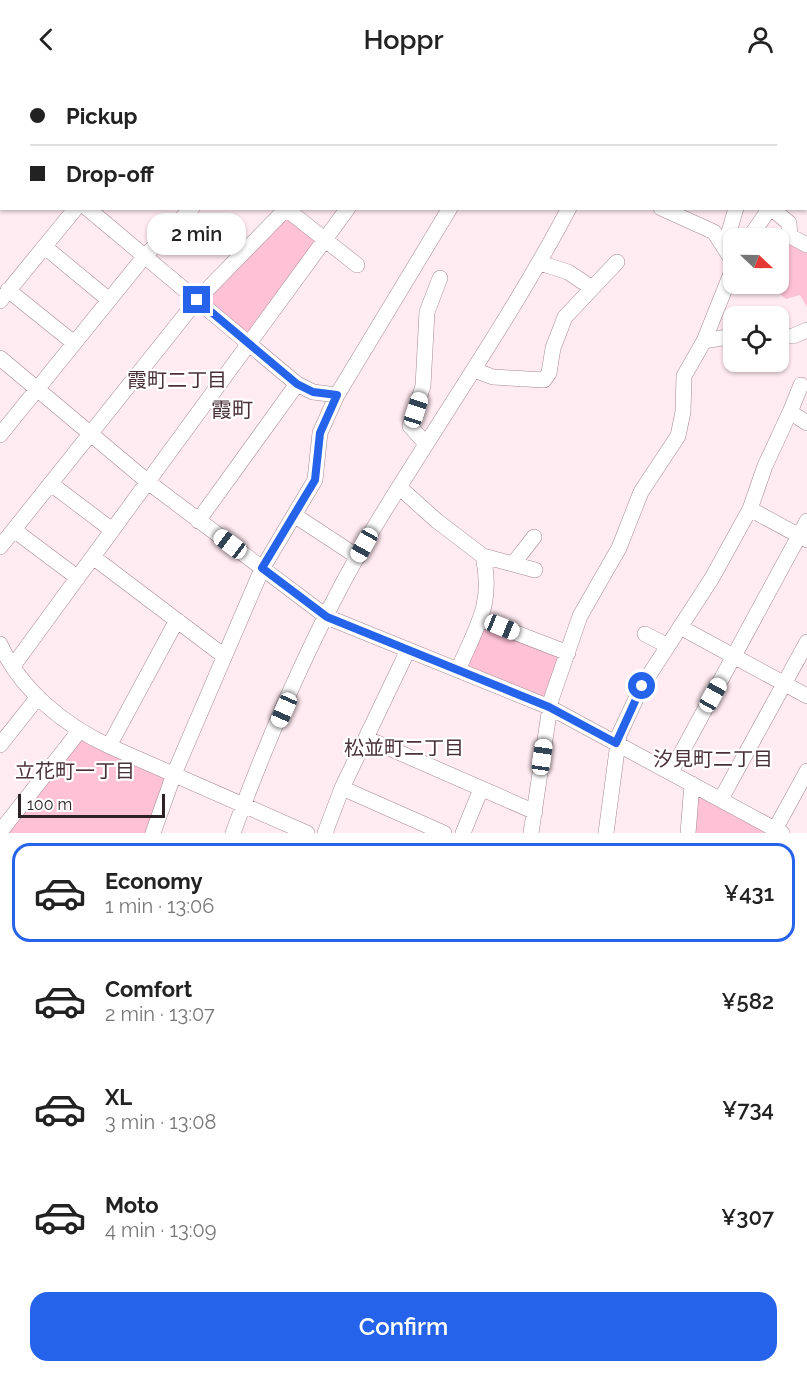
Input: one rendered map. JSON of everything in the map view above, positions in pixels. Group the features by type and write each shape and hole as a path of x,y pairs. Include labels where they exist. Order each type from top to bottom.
{"street":[{"path":"74,210 4,296 74,343"},
{"path":"89,210 297,384 313,392 337,395"},
{"path":"0,435 144,257 190,210"},
{"path":"0,547 197,300 284,210"},
{"path":"286,210 357,265"},
{"path":"13,666 347,210"},
{"path":"153,833 174,774 262,568 318,474 320,433 337,395 449,210"},
{"path":"233,833 260,762 327,617 358,557 399,487 540,263 568,210"},
{"path":"666,210 714,232 723,243"},
{"path":"730,228 735,210"},
{"path":"756,228 769,210"},
{"path":"773,210 789,223 790,236 807,245"},
{"path":"45,247 110,300"},
{"path":"474,370 493,377 544,380 549,373 554,348 565,317 583,301 617,262"},
{"path":"540,263 568,272 592,288"},
{"path":"426,444 410,426 423,386 427,312 440,278"},
{"path":"531,833 549,707 580,616 619,548 642,492 678,436 683,412 684,376 704,341 723,292"},
{"path":"789,336 807,330"},
{"path":"704,341 723,338"},
{"path":"0,358 148,482 327,617 549,707 721,799 776,832 807,771"},
{"path":"198,520 297,384"},
{"path":"606,833 616,743 642,686 712,578 750,509 765,466 801,385"},
{"path":"790,412 807,423"},
{"path":"51,483 112,530"},
{"path":"399,487 437,521 483,556 535,570"},
{"path":"750,509 804,538"},
{"path":"294,515 358,557"},
{"path":"670,772 734,656 804,538 807,521"},
{"path":"14,530 78,578"},
{"path":"513,564 534,537"},
{"path":"458,670 480,619 488,592 483,556"},
{"path":"93,557 224,656"},
{"path":"480,619 568,653"},
{"path":"109,746 177,621"},
{"path":"680,627 807,696"},
{"path":"645,633 668,646"},
{"path":"721,799 807,642"},
{"path":"1,650 38,697 80,730 109,746 307,833"},
{"path":"326,833 342,788 408,650"},
{"path":"0,745 38,697"},
{"path":"0,832 80,730"},
{"path":"366,738 535,812"},
{"path":"688,833 692,784"},
{"path":"342,788 444,833"},
{"path":"463,833 482,789"}],"shaded area":[{"path":"284,216 321,245 249,340 201,303"},
{"path":"789,244 807,252 807,307 800,295 786,299 780,294 789,294"},
{"path":"480,625 561,657 546,698 542,699 466,668"},
{"path":"83,740 167,777 149,833 6,833 78,741"},
{"path":"700,794 765,829 766,833 693,833 696,796"}],"district":[{"name":"霞町二丁目","path":"177,380"},
{"name":"霞町","path":"232,409"},
{"name":"松並町二丁目","path":"404,748"},
{"name":"汐見町二丁目","path":"713,759"},
{"name":"立花町一丁目","path":"75,771"}],"route":[{"path":"197,300 297,384 313,392 337,395 320,433 318,474 262,568 327,617 549,707 616,743 642,686"}]}
